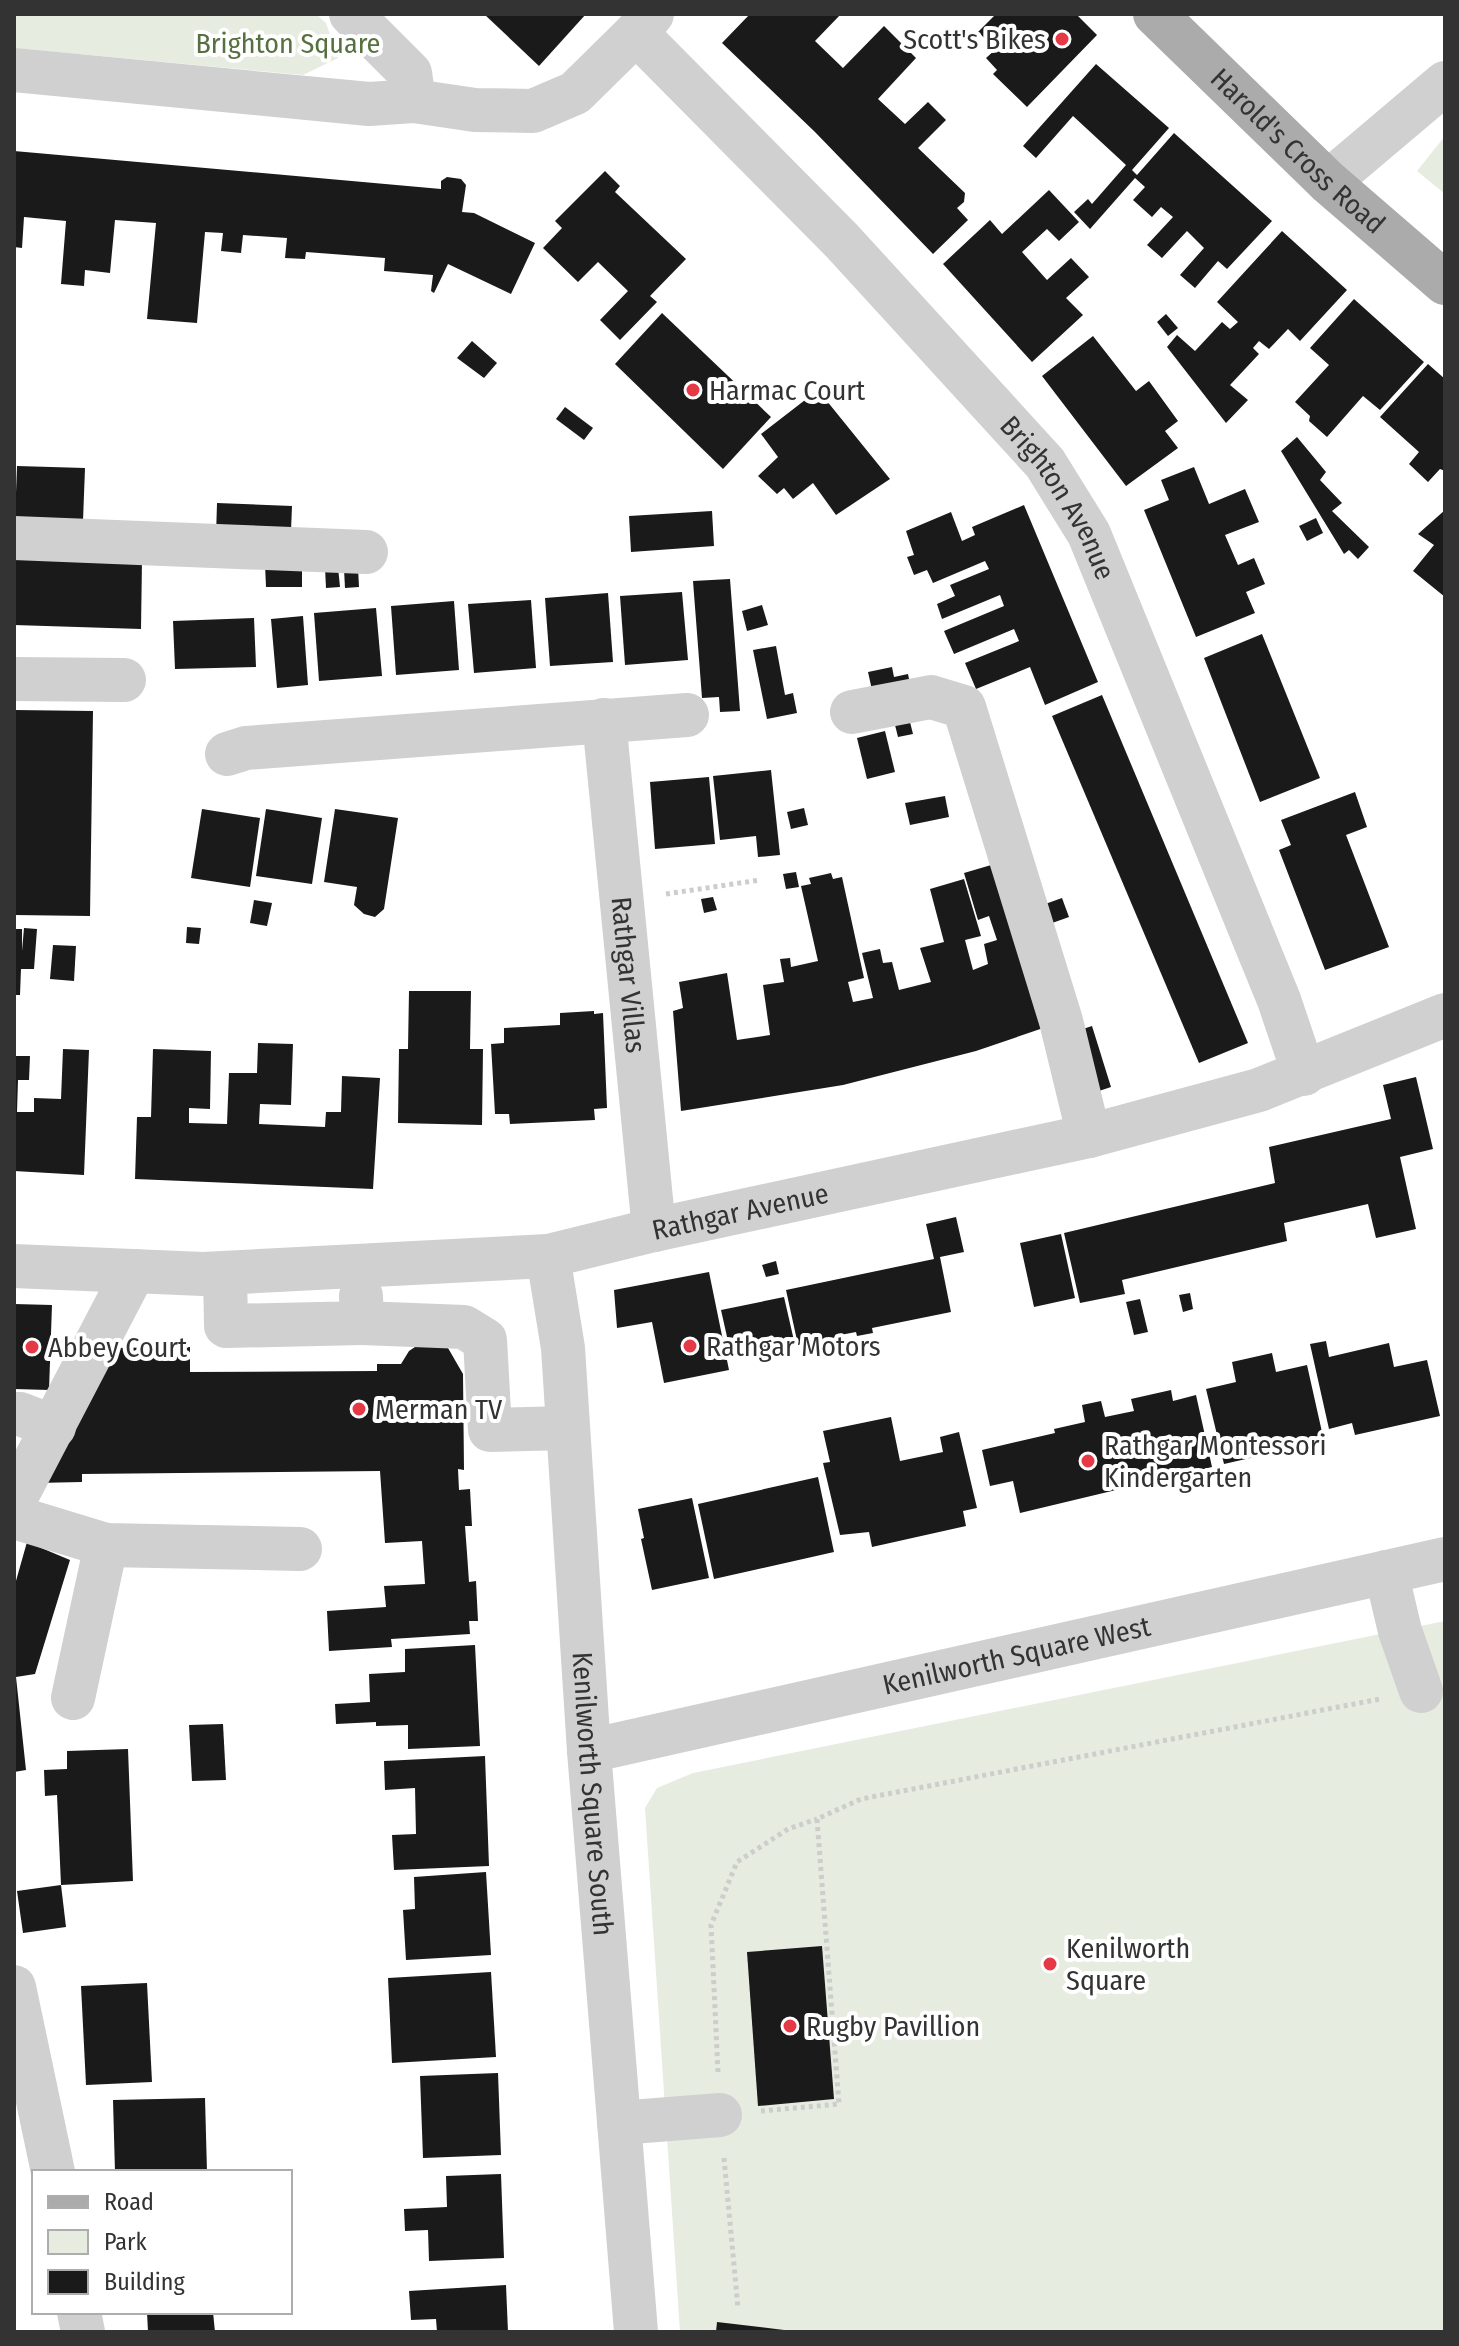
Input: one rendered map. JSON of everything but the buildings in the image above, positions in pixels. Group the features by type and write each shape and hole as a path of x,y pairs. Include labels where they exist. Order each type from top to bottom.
{"main road":[{"name":"Harold's Cross Road","path":"1155,14 1328,182 1445,283"}],"street":[{"path":"351,14 410,73 414,101"},
{"path":"14,70 369,104 414,101 475,110 533,111 575,93 644,23"},
{"name":"Brighton Avenue","path":"644,23 1045,463 1089,534 1279,1000 1304,1074"},
{"path":"1328,182 1445,83"},
{"path":"14,538 366,552"},
{"path":"14,679 124,680"},
{"path":"852,712 931,697 964,707 1061,1021 1089,1136"},
{"path":"237,751 687,715"},
{"name":"Rathgar Villas","path":"604,720 654,1230"},
{"name":"Rathgar Avenue","path":"14,1266 225,1273 548,1256 654,1230 1089,1136 1259,1090 1445,1015"},
{"name":"Kenilworth Square South","path":"548,1256 563,1348 589,1751 636,2332"},
{"path":"359,1266 362,1323"},
{"path":"14,1501 34,1420 134,1271"},
{"path":"225,1273 226,1326 362,1323 464,1327 485,1340 490,1430 568,1428"},
{"path":"14,1517 106,1545 300,1549"},
{"path":"73,1698 106,1545"},
{"name":"Kenilworth Square West","path":"589,1751 1445,1559"},
{"path":"1386,1572 1400,1631 1421,1691"},
{"path":"14,1987 53,2170"},
{"path":"619,2123 720,2115"}],"path":[{"path":"622,901 760,880"},
{"path":"738,2308 720,2115 711,1925 737,1862 788,1829 861,1799 1421,1691"},
{"path":"720,2115 839,2104 817,1819"}],"green space":[{"name":"Brighton Square","path":"14,14 316,14 326,23 338,58 303,75 14,48"},
{"path":"1445,136 1445,194 1417,171"},
{"name":"Kenilworth Square","path":"1445,1621 1445,2332 680,2332 645,1808 657,1788 693,1773"}],"place":[{"name":"Scott's Bikes","path":"1062,39"},
{"name":"Harmac Court","path":"693,390"},
{"name":"Rathgar Motors","path":"690,1346"},
{"name":"Abbey Court","path":"32,1347"},
{"name":"Merman TV","path":"359,1409"},
{"name":"Rathgar Montessori Kindergarten","path":"1088,1461"},
{"name":"Kenilworth Square","path":"1050,1964"},
{"name":"Rugby Pavillion","path":"790,2026"}]}
